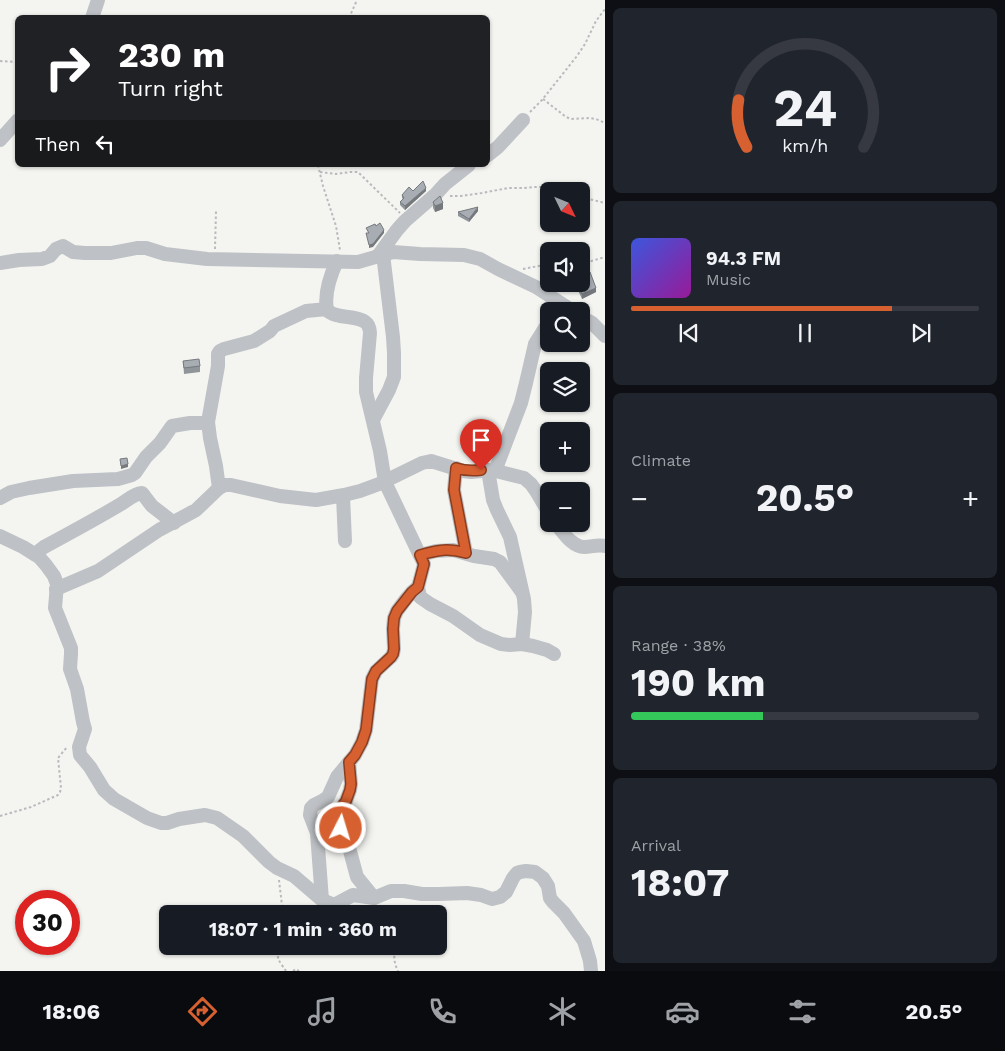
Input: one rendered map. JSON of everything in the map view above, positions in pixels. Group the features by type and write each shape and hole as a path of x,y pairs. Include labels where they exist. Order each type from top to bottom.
{"street":[{"path":"93,15 98,0"},
{"path":"490,153 523,120"},
{"path":"0,140 15,123"},
{"path":"373,420 394,377 393,337 381,255 397,230 445,184 466,167"},
{"path":"0,263 42,259 50,256 57,248 63,246 73,252 84,253 111,253 146,248 165,254 215,259 358,262 393,252 464,255 480,259 536,287 559,302"},
{"path":"339,261 332,272 327,292 327,309 328,312 334,315 349,317 367,323 370,333 366,392 385,482 424,564 418,587 420,597 480,634 506,645 522,644 542,648 554,654"},
{"path":"219,488 208,423 218,366 218,354 220,351 254,341 270,331 274,326 306,311 327,309"},
{"path":"590,323 605,336"},
{"path":"522,644 525,612 524,595 510,537 493,500 492,471 521,403 535,344 540,336"},
{"path":"0,498 11,492 29,488 124,478 136,473 143,461 160,443 172,426 208,423"},
{"path":"56,589 98,570 159,530 196,510 219,488 225,485 280,496 316,500 343,496 385,482 422,463 431,462 463,471 492,471 524,478 531,484 540,497"},
{"path":"456,468 454,490 466,553"},
{"path":"35,554 139,493 174,523"},
{"path":"343,496 345,541"},
{"path":"563,532 579,546 605,546"},
{"path":"0,536 35,554 54,576 57,584 55,608 71,648 70,669 77,689 85,729 79,747 80,755 104,790 114,799 147,818 166,823 205,815 217,818 242,836 277,868 294,876 322,900 332,904 336,904 353,895 374,898 391,891 439,894 467,893 496,899 506,892 517,873 535,872 543,878 548,886 550,898 564,913 584,941 591,971"},
{"path":"420,555 436,551 453,550 494,559 500,562 524,595"},
{"path":"322,900 317,833 310,812 314,804 322,802 328,797 337,777 355,755 362,742 366,730 372,679 376,671 393,654 394,618 397,611 418,587"},
{"path":"349,762 350,790 346,801 338,812 338,818 347,840 357,877 374,898"}],"path":[{"path":"350,15 357,0"},
{"path":"523,120 577,56 596,21 605,10"},
{"path":"0,62 15,62"},
{"path":"543,98 566,117 571,119 596,119 605,123"},
{"path":"319,167 336,226 339,261"},
{"path":"320,172 336,174 358,172 407,220"},
{"path":"436,194 462,196 508,188 540,186"},
{"path":"590,200 605,204"},
{"path":"215,259 216,211"},
{"path":"590,261 605,257"},
{"path":"520,270 540,266"},
{"path":"0,816 31,807 58,795 60,788 58,758 69,745"},
{"path":"277,868 282,905"},
{"path":"277,955 277,959 286,971"},
{"path":"394,955 398,971"},
{"path":"293,971 296,969 299,971"}],"building":[{"path":"423,181 426,188 405,206 400,202 404,198 402,195 409,187 413,191"},
{"path":"440,196 443,203 435,206 433,202"},
{"path":"478,207 469,219 458,212"},
{"path":"380,223 384,230 373,244 369,245 366,233 369,233 366,228"},
{"path":"590,272 596,288 590,291"},
{"path":"199,359 200,366 184,368 183,361"},
{"path":"127,458 128,464 121,466 120,459"}],"route":[{"path":"341,828 338,812 346,801 350,790 349,762 362,742 366,730 372,679 380,666 393,654 394,618 406,599 418,587 424,568 420,555 436,551 453,550 466,553 454,490 456,468 471,472 481,470"}]}
